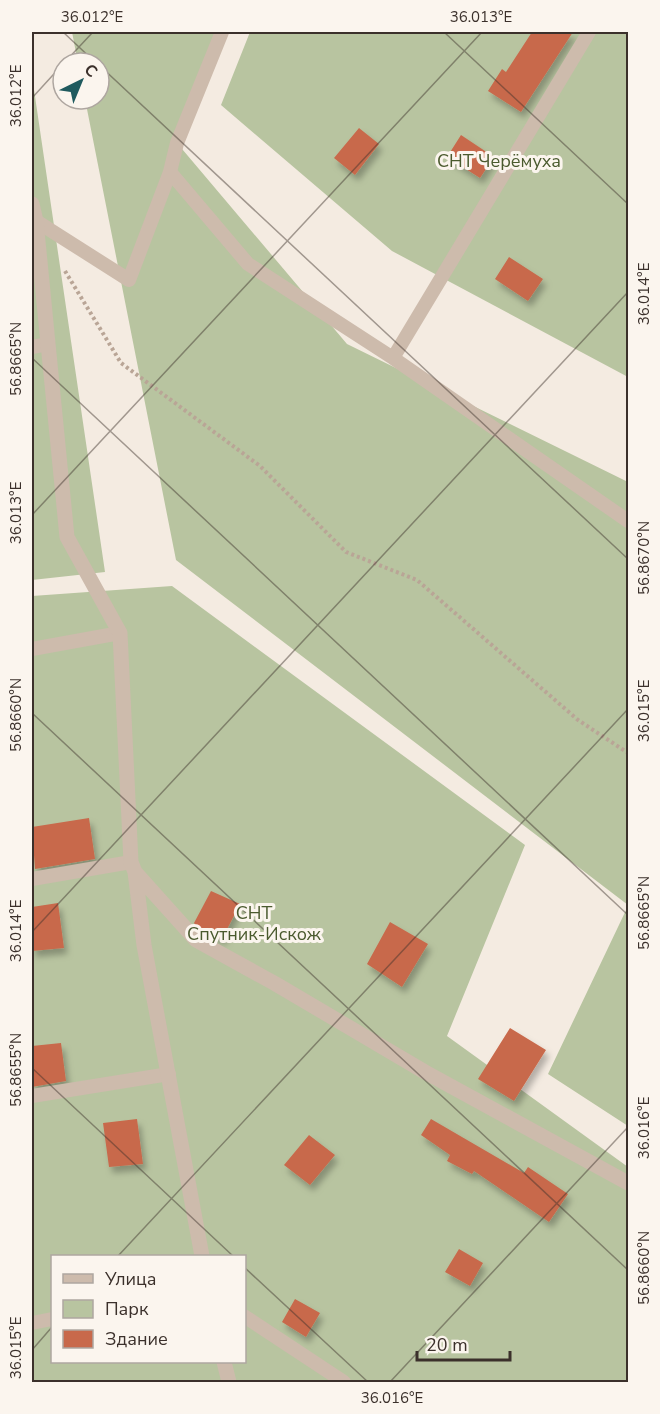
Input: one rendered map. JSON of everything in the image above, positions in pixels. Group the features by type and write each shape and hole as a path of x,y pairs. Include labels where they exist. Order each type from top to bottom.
{"street":[{"path":"32,204 36,221 67,537 120,633 133,867 144,945 202,1255"},
{"path":"133,867 196,940 425,1072 628,1183"},
{"path":"224,1363 229,1383"}],"lane":[{"path":"36,221 129,280 170,172 177,143 222,32"},
{"path":"393,358 589,32"},
{"path":"170,172 248,264 393,358 628,521"},
{"path":"32,347 48,344"},
{"path":"32,649 120,633"},
{"path":"32,879 133,867"},
{"path":"32,1096 169,1074"},
{"path":"246,1317 345,1383"},
{"path":"32,1323 51,1319"}],"path":[{"path":"60,261 121,363 260,466 346,552 417,580 578,720 628,753"}],"green space":[{"path":"72,32 222,32 177,143 347,344 628,482 628,905 176,560 87,111 111,111 111,51 76,51"},
{"name":"СНТ Черёмуха","path":"250,32 628,32 628,377 392,251 221,105"},
{"path":"32,76 105,572 32,580"},
{"name":"СНТ Спутник-Искож","path":"172,586 525,845 447,1036 628,1167 628,1382 32,1382 32,596"},
{"path":"628,906 628,1126 548,1074"}],"building":[{"path":"532,32 573,32 521,112 488,91 502,69 506,72"},
{"path":"359,128 379,144 355,175 334,158"},
{"path":"461,135 494,157 480,178 447,157"},
{"path":"509,257 543,279 528,301 495,279"},
{"path":"89,818 95,859 35,869 32,827"},
{"path":"211,891 240,904 222,939 197,927 194,923"},
{"path":"58,903 64,948 32,951 32,907"},
{"path":"390,922 428,944 402,987 367,964"},
{"path":"510,1028 546,1050 514,1101 478,1079"},
{"path":"61,1043 66,1081 32,1087 32,1046"},
{"path":"137,1119 143,1164 109,1167 103,1123"},
{"path":"431,1119 524,1173 528,1167 568,1194 549,1222 474,1171 472,1174 447,1161 450,1155 421,1135"},
{"path":"309,1135 335,1155 310,1185 284,1165"},
{"path":"459,1249 483,1263 470,1286 445,1272"},
{"path":"295,1299 320,1313 306,1337 282,1322"}]}
